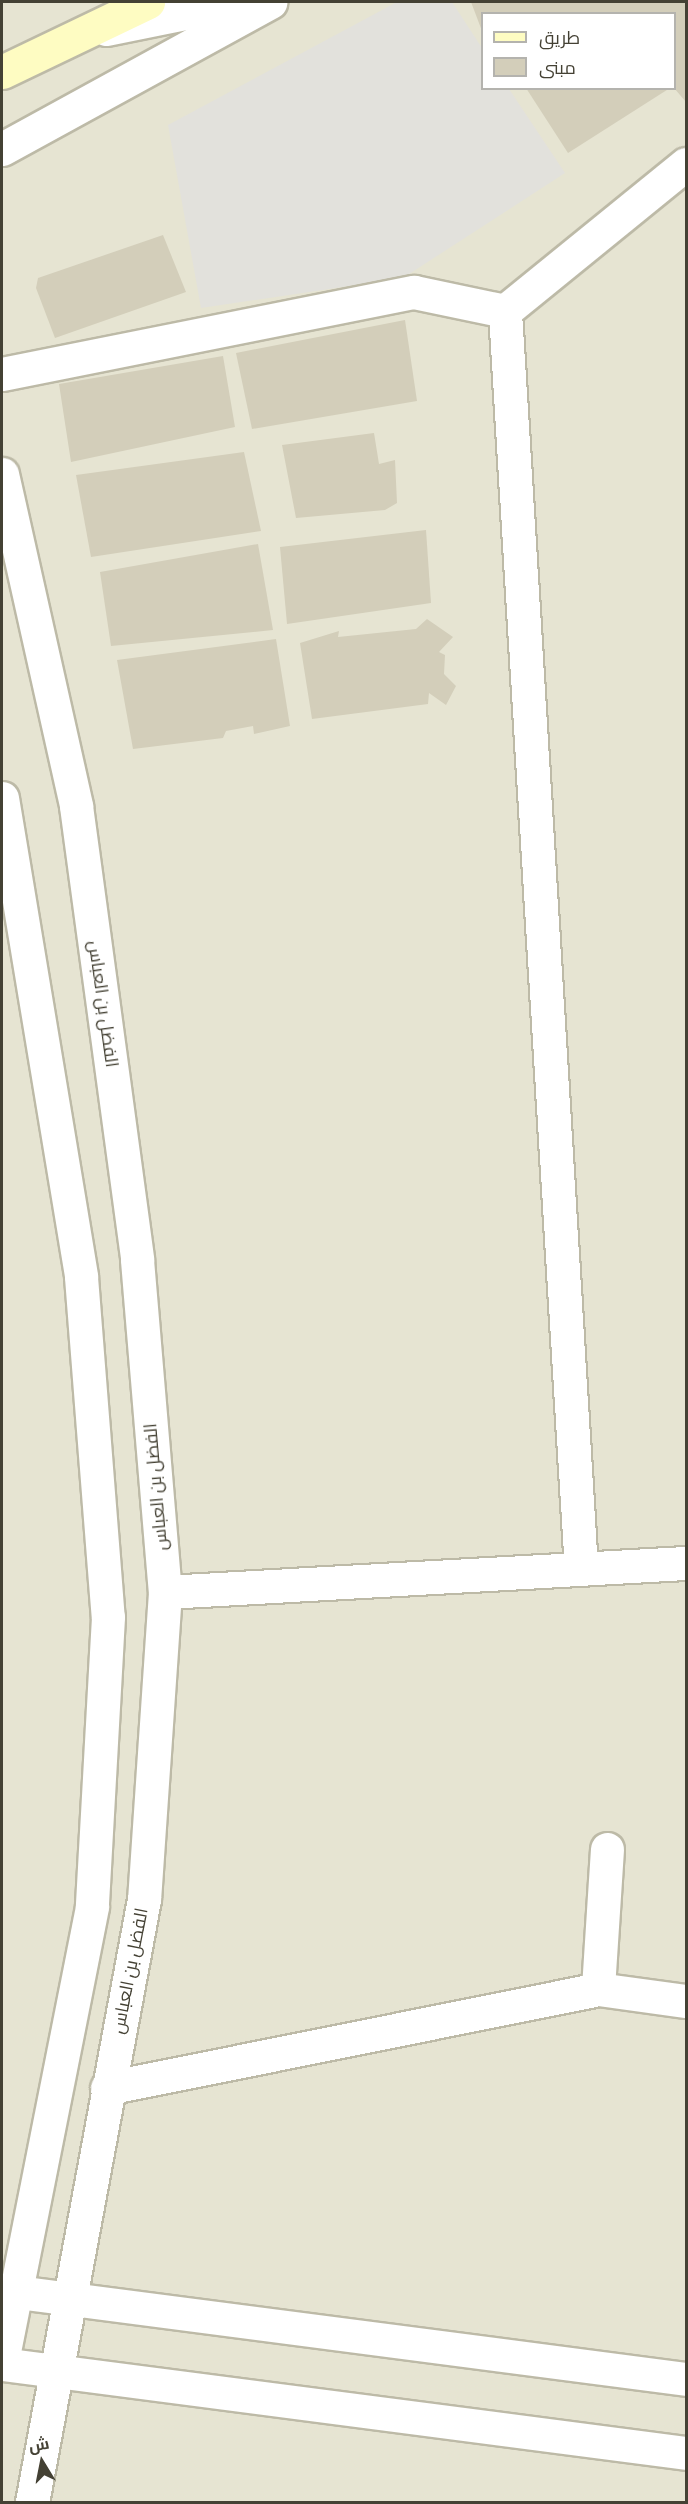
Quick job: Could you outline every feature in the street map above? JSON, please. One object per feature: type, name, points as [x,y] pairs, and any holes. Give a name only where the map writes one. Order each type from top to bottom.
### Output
[{"type":"main road","points":[[2,72],[148,2]]},
{"type":"street","points":[[81,34],[240,2]]},
{"type":"street","points":[[2,149],[270,2]]},
{"type":"street","points":[[505,311],[687,164]]},
{"type":"street","points":[[2,374],[414,292],[505,311]]},
{"type":"street","points":[[505,311],[581,1569]]},
{"type":"street","name":"الفضل بن العباس","points":[[2,474],[76,806],[137,1260],[165,1592],[144,1899],[52,2371],[32,2502]]},
{"type":"street","points":[[2,798],[81,1277],[108,1617],[92,1907],[8,2291],[2,2362],[52,2371],[687,2453]]},
{"type":"street","points":[[165,1592],[687,1563]]},
{"type":"street","points":[[599,1989],[607,1849]]},
{"type":"street","points":[[107,2088],[599,1989],[687,2001]]},
{"type":"street","points":[[8,2291],[687,2379]]},
{"type":"shaded area","points":[[2,2],[686,2],[686,2502],[2,2502]]},
{"type":"shaded area","points":[[397,2],[452,2],[481,46],[481,90],[510,90],[565,173],[403,278],[201,308],[168,125]]},
{"type":"building","points":[[471,2],[686,2],[686,102],[676,90],[676,12],[481,12],[481,28]]},
{"type":"building","points":[[527,90],[667,90],[568,153]]},
{"type":"building","points":[[163,235],[186,292],[55,338],[36,288],[38,278]]},
{"type":"building","points":[[405,320],[417,401],[252,429],[236,353]]},
{"type":"building","points":[[223,356],[235,427],[71,462],[59,384]]},
{"type":"building","points":[[374,433],[379,464],[395,460],[397,503],[385,510],[296,518],[282,445]]},
{"type":"building","points":[[244,452],[261,531],[91,557],[76,475]]},
{"type":"building","points":[[426,530],[431,603],[287,624],[280,547]]},
{"type":"building","points":[[258,544],[273,630],[111,646],[100,572]]},
{"type":"building","points":[[427,619],[453,637],[439,652],[445,655],[444,674],[456,686],[446,705],[429,693],[428,704],[312,719],[300,643],[339,631],[338,637],[416,629]]},
{"type":"building","points":[[276,639],[290,726],[254,734],[253,726],[226,731],[223,738],[133,749],[117,660]]}]
